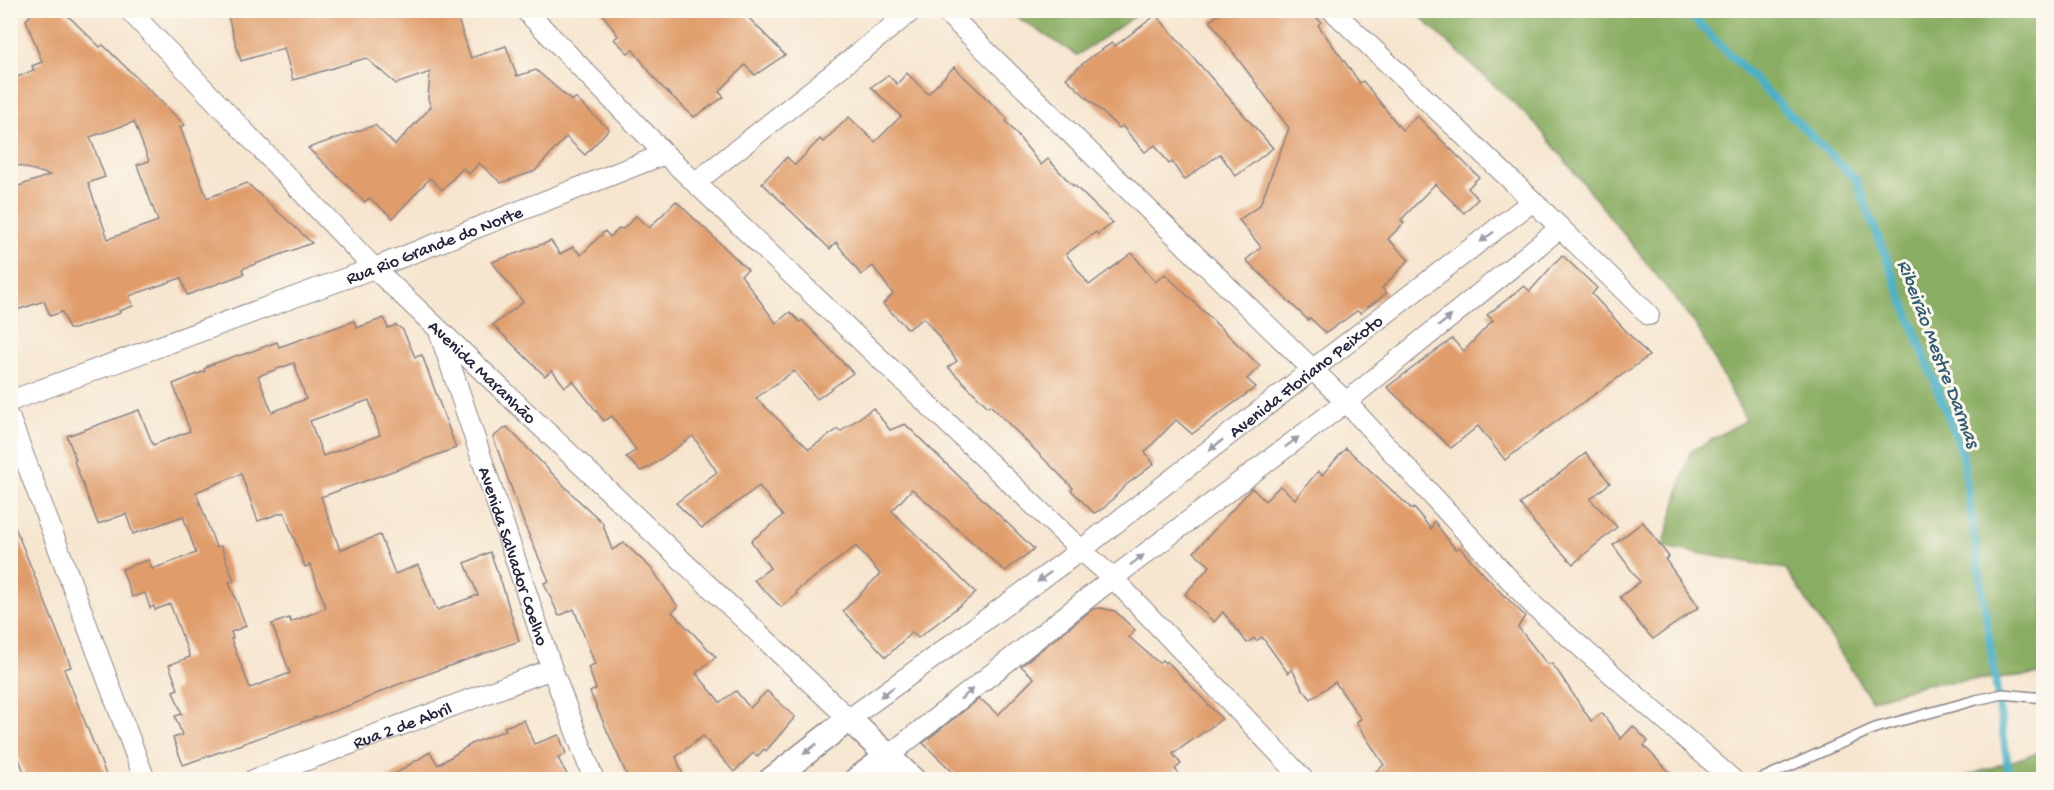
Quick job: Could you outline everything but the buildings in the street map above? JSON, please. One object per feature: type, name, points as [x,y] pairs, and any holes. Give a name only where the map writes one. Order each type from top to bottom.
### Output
[{"type":"street","name":"Avenida Maranhão","points":[[129,10],[374,268],[849,719]]},
{"type":"street","points":[[525,10],[665,154],[1113,579],[1304,780]]},
{"type":"street","points":[[695,183],[913,10]]},
{"type":"street","points":[[944,10],[1346,402],[1534,606],[1733,780]]},
{"type":"street","points":[[1332,10],[1649,315]]},
{"type":"street","name":"Rua Rio Grande do Norte","points":[[10,402],[374,268],[665,154]]},
{"type":"street","name":"Avenida Floriano Peixoto","points":[[771,780],[849,719],[1081,550],[1533,201]]},
{"type":"street","points":[[856,780],[1113,579],[1346,402],[1560,228]]},
{"type":"street","name":"Avenida Salvador Coelho","points":[[439,332],[552,669],[594,780]]},
{"type":"street","points":[[10,420],[145,780]]},
{"type":"street","name":"Rua 2 de Abril","points":[[252,780],[552,669]]},
{"type":"street","points":[[849,719],[913,780]]},
{"type":"lane","points":[[1759,780],[1875,728],[2002,694],[2043,698]]},
{"type":"green space","points":[[1007,11],[1143,11],[1077,55]]},
{"type":"green space","points":[[1414,11],[2043,11],[2043,674],[1925,684],[1871,700],[1786,569],[1663,547],[1690,452],[1746,420],[1696,325],[1536,124]]},
{"type":"green space","points":[[2043,751],[2043,779],[1957,779]]},
{"type":"waterway","name":"Ribeirão Mestre Darmas","points":[[1685,10],[1856,180],[1962,452],[2010,780]]}]
